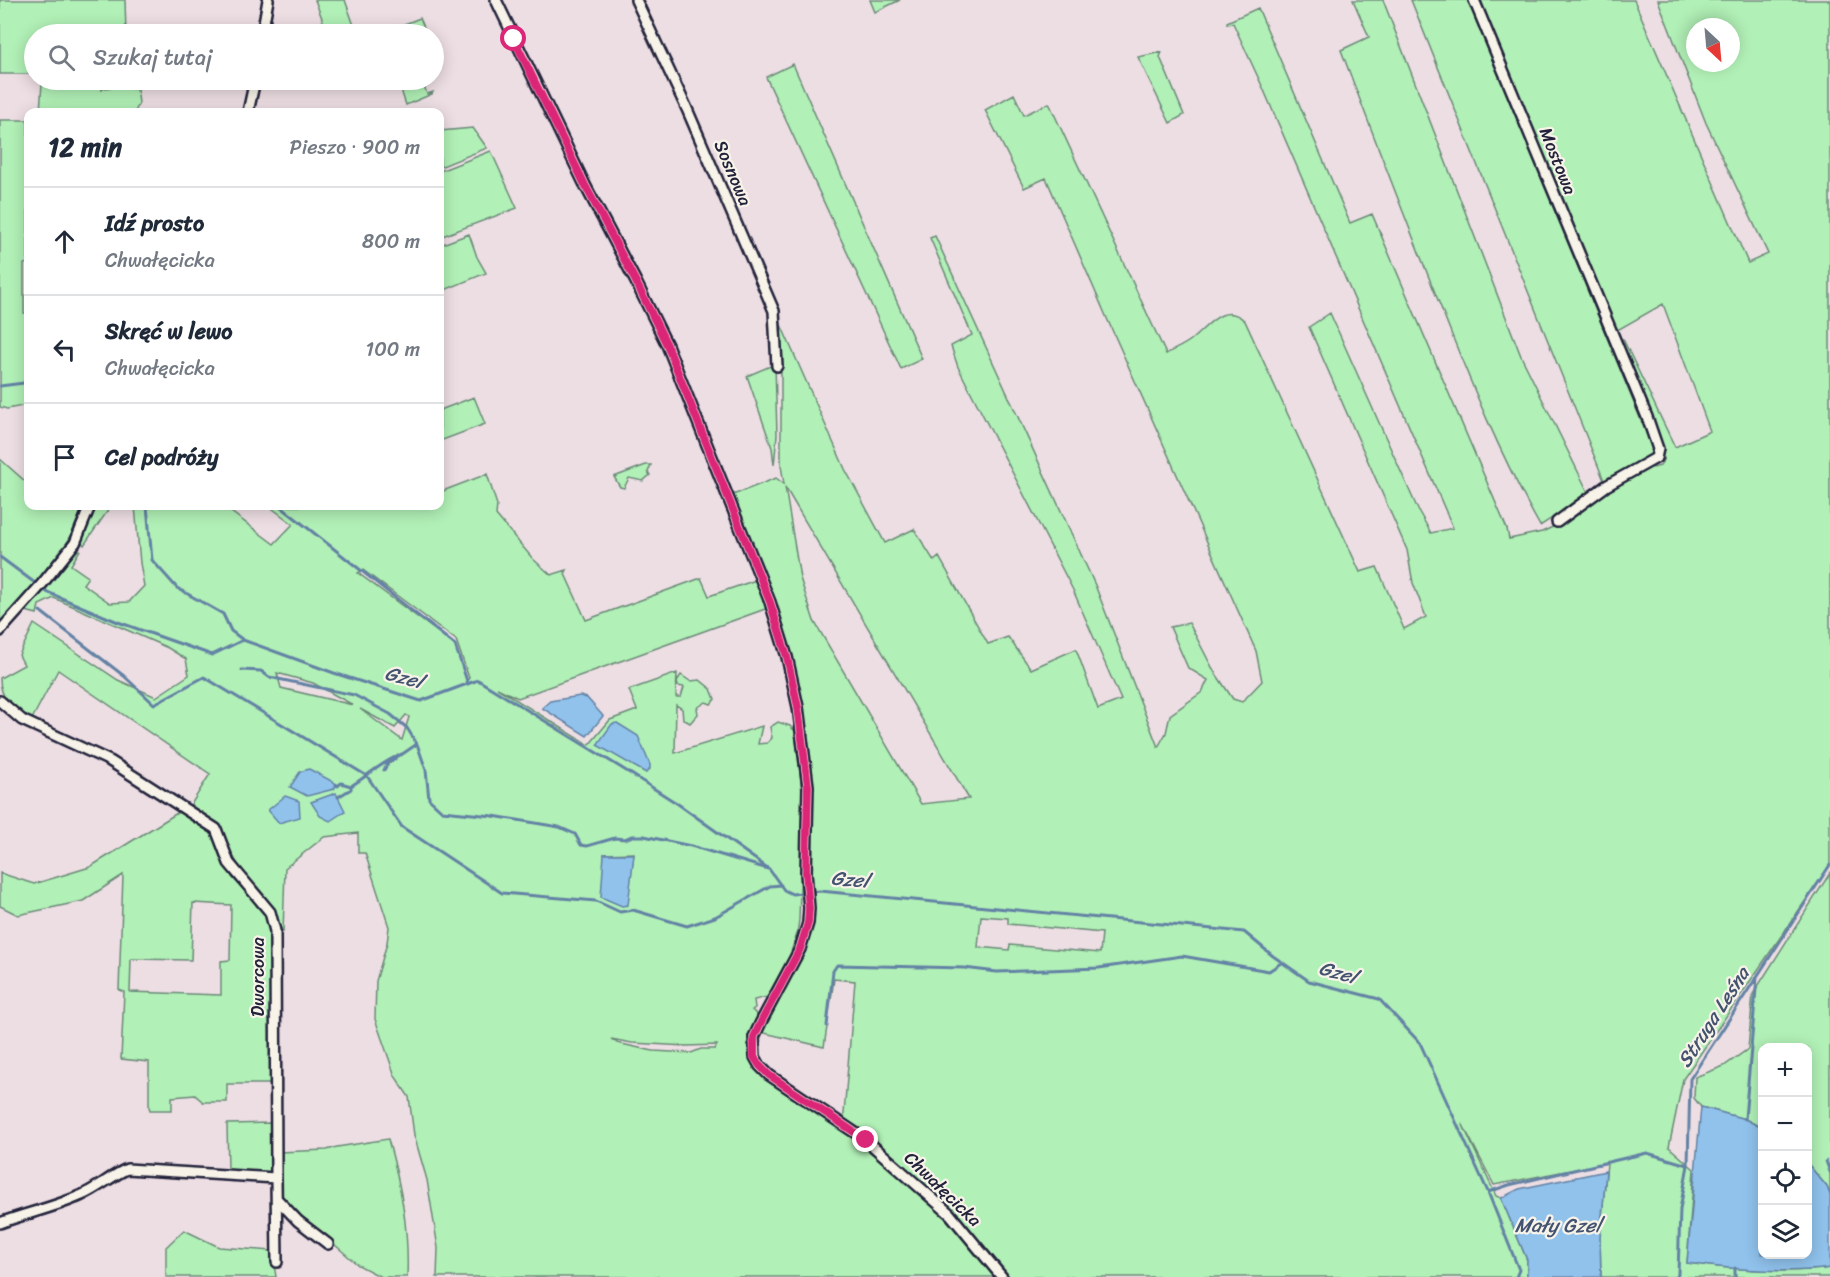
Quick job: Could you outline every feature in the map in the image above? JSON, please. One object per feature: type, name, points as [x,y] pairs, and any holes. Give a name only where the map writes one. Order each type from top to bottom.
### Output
[{"type":"street","points":[[264,24],[268,0]]},
{"type":"street","name":"Chwałęcicka","points":[[496,0],[585,185],[667,345],[770,602],[793,682],[808,786],[808,923],[805,938],[794,962],[754,1037],[753,1047],[757,1062],[769,1075],[866,1140],[950,1214],[1002,1277]]},
{"type":"street","name":"Sosnowa","points":[[636,0],[687,109],[774,311],[777,366]]},
{"type":"street","name":"Mostowa","points":[[1474,0],[1658,449],[1656,458],[1606,486],[1557,522]]},
{"type":"street","points":[[249,108],[253,90]]},
{"type":"street","points":[[0,631],[75,543],[88,510]]},
{"type":"street","name":"Dworcowa","points":[[0,702],[22,720],[110,761],[216,829],[229,863],[270,912],[275,931],[277,1263]]},
{"type":"street","points":[[0,1223],[81,1196],[127,1169],[276,1178]]},
{"type":"street","points":[[277,1199],[298,1221],[328,1245]]},
{"type":"green space","points":[[0,0],[125,0],[126,24],[24,24],[24,74],[0,74]]},
{"type":"green space","points":[[315,0],[345,0],[353,24],[324,24]]},
{"type":"green space","points":[[870,0],[900,0],[875,12]]},
{"type":"green space","points":[[1353,0],[1383,0],[1521,356],[1589,494],[1540,526],[1512,474],[1475,393],[1341,50],[1369,37]]},
{"type":"green space","points":[[1411,0],[1468,0],[1654,452],[1605,483]]},
{"type":"green space","points":[[1478,0],[1634,0],[1748,263],[1768,254],[1706,123],[1686,72],[1740,72],[1740,18],[1686,18],[1686,72],[1658,0],[1830,0],[1830,865],[1683,1079],[1669,1147],[1694,1169],[1687,1263],[1759,1270],[1796,1271],[1830,1268],[1830,1277],[1601,1277],[1600,1238],[1607,1163],[1494,1185],[1462,1123],[1496,1196],[1501,1198],[1527,1260],[1527,1277],[437,1277],[438,1248],[427,1180],[414,1135],[409,1097],[395,1076],[375,1019],[376,981],[387,943],[389,927],[365,853],[358,853],[358,833],[324,837],[285,868],[283,933],[273,912],[256,887],[242,872],[216,824],[190,806],[210,774],[58,670],[32,719],[9,703],[2,693],[0,678],[24,665],[19,655],[34,624],[118,680],[156,697],[189,675],[186,659],[168,648],[54,598],[39,605],[37,614],[22,610],[74,549],[80,550],[71,565],[88,577],[83,584],[110,603],[129,602],[144,586],[135,510],[228,510],[274,544],[293,524],[274,510],[444,510],[444,490],[487,474],[497,505],[496,515],[533,559],[551,575],[567,570],[565,574],[586,620],[701,578],[709,596],[756,580],[768,608],[518,698],[497,688],[589,745],[610,720],[637,710],[629,690],[677,673],[676,697],[681,697],[684,687],[678,686],[677,681],[681,675],[690,681],[700,680],[711,689],[715,699],[711,704],[706,702],[697,708],[698,714],[690,723],[683,719],[682,709],[676,705],[675,753],[762,726],[758,744],[767,743],[772,738],[770,727],[778,722],[790,726],[795,731],[803,800],[797,934],[790,955],[767,997],[754,1000],[755,1008],[752,1010],[758,1016],[750,1044],[753,1059],[843,1126],[855,981],[834,979],[824,1047],[756,1031],[798,964],[809,929],[808,884],[812,795],[790,649],[787,649],[733,495],[776,478],[784,484],[781,465],[781,366],[778,318],[845,469],[885,543],[914,529],[934,561],[939,557],[988,644],[1008,637],[1031,669],[1076,649],[1098,709],[1121,700],[1073,590],[958,367],[951,346],[972,335],[930,238],[935,236],[1095,585],[1158,747],[1166,733],[1170,715],[1202,692],[1208,680],[1188,668],[1170,627],[1189,623],[1214,671],[1233,699],[1242,702],[1262,681],[1256,651],[1046,178],[1024,188],[985,110],[1014,94],[1024,115],[1049,103],[1166,354],[1189,341],[1210,322],[1223,314],[1237,315],[1245,321],[1360,572],[1377,567],[1404,629],[1426,617],[1413,583],[1407,550],[1309,327],[1330,313],[1419,512],[1431,533],[1453,528],[1263,88],[1233,23],[1227,24],[1227,22],[1258,8],[1350,223],[1372,214],[1507,529],[1509,539],[1542,532],[1559,524],[1594,496],[1651,465],[1653,468],[1660,466],[1664,458],[1658,455],[1619,339],[1623,339],[1675,447],[1710,431],[1663,304],[1614,332]],"holes":[[[785,487],[969,799],[921,804],[814,621],[800,578]],[[363,570],[456,640],[469,678],[467,681],[455,645],[358,573]],[[277,673],[313,683],[353,705],[281,688]],[[360,709],[395,728],[406,715],[409,717],[402,740]],[[634,853],[627,905],[604,854]],[[981,916],[1008,918],[1008,924],[1102,933],[1100,953],[1010,945],[1009,950],[978,947]],[[611,1039],[632,1043],[717,1045],[715,1049],[701,1049],[691,1053],[653,1051],[617,1043]]]},
{"type":"green space","points":[[420,18],[423,24],[405,24]]},
{"type":"green space","points":[[1162,52],[1160,57],[1184,115],[1170,123],[1138,57]]},
{"type":"green space","points":[[793,64],[922,359],[901,369],[766,77]]},
{"type":"green space","points":[[42,90],[137,90],[139,103],[137,108],[40,108]]},
{"type":"green space","points":[[403,90],[426,90],[427,94],[433,92],[406,105]]},
{"type":"green space","points":[[0,120],[24,120],[24,406],[7,409],[0,407]]},
{"type":"green space","points":[[473,128],[487,148],[444,165],[444,131]]},
{"type":"green space","points":[[491,151],[517,208],[444,235],[444,169]]},
{"type":"green space","points":[[469,234],[477,257],[486,273],[444,290],[444,243]]},
{"type":"green space","points":[[775,364],[777,435],[774,465],[772,448],[747,376]]},
{"type":"green space","points":[[474,397],[485,424],[444,439],[444,408]]},
{"type":"green space","points":[[0,459],[24,480],[24,510],[81,510],[70,538],[50,570],[0,626]]},
{"type":"green space","points":[[651,465],[648,472],[650,475],[643,481],[629,478],[624,488],[620,487],[614,477]]},
{"type":"green space","points":[[91,510],[108,510],[84,545],[79,539]]},
{"type":"green space","points":[[182,810],[210,828],[232,877],[265,913],[272,940],[272,1084],[227,1084],[227,1102],[203,1102],[195,1095],[172,1097],[172,1110],[150,1110],[149,1062],[121,1059],[124,992],[119,990],[123,875],[83,901],[18,915],[0,906],[0,873],[34,884],[90,867]],"holes":[[[193,903],[231,905],[230,960],[221,961],[221,995],[130,992],[131,959],[191,960]]]},
{"type":"green space","points":[[1830,873],[1830,1195],[1827,1187],[1812,1169],[1812,1043],[1758,1043],[1758,1126],[1745,1119],[1701,1107],[1694,1098],[1695,1077],[1724,1066],[1748,1049],[1753,994]]},
{"type":"green space","points":[[272,1123],[273,1169],[270,1173],[252,1174],[228,1170],[227,1124]]},
{"type":"green space","points":[[388,1139],[403,1207],[407,1241],[407,1277],[381,1277],[358,1265],[281,1198],[279,1152],[327,1150]]},
{"type":"green space","points":[[184,1230],[219,1247],[272,1251],[276,1277],[166,1277],[166,1247]]},
{"type":"water","points":[[580,696],[587,698],[603,716],[587,736],[542,708],[550,701]]},
{"type":"water","points":[[617,723],[638,736],[650,765],[646,773],[597,745],[612,724]]},
{"type":"water","points":[[309,769],[337,784],[334,789],[307,796],[290,787],[300,772]]},
{"type":"water","points":[[336,793],[345,811],[330,821],[320,816],[311,802]]},
{"type":"water","points":[[285,796],[299,801],[300,817],[279,823],[268,810]]},
{"type":"water","points":[[604,854],[634,854],[628,905],[622,906],[601,897]]},
{"type":"water","points":[[1701,1107],[1745,1119],[1758,1126],[1758,1259],[1812,1259],[1812,1169],[1827,1187],[1830,1195],[1830,1268],[1796,1271],[1758,1270],[1687,1263]]},
{"type":"water","name":"Mały Gzel","points":[[1606,1171],[1600,1238],[1601,1277],[1527,1277],[1527,1260],[1501,1198],[1519,1189]]},
{"type":"waterway","name":"Gzel","points":[[0,386],[24,383]]},
{"type":"waterway","name":"Gzel","points":[[147,510],[152,560],[177,588],[223,614],[231,631],[243,640],[421,701],[478,680],[678,804],[769,869],[784,890],[792,894],[820,891],[1244,932],[1309,981],[1379,999],[1420,1043],[1488,1192],[1519,1270],[1516,1277]]},
{"type":"waterway","points":[[285,510],[455,645],[468,684]]},
{"type":"waterway","points":[[0,557],[47,592],[118,622],[212,655],[243,640]]},
{"type":"waterway","points":[[40,611],[124,676],[154,704],[204,677],[367,776],[402,827],[502,893],[596,901],[620,912],[633,910],[687,926],[715,917],[770,886],[781,885]]},
{"type":"waterway","points":[[242,670],[261,671],[269,677],[354,695],[390,714],[407,728],[417,744],[426,770],[429,799],[442,811],[493,816],[559,827],[575,834],[581,845],[587,846],[615,838],[644,836],[691,846],[768,869]]},
{"type":"waterway","points":[[401,755],[417,744]]},
{"type":"waterway","points":[[336,785],[341,783],[351,786],[382,764],[402,754]]},
{"type":"waterway","points":[[384,770],[388,763],[395,759]]},
{"type":"waterway","points":[[338,797],[351,789],[351,786]]},
{"type":"waterway","name":"Struga Leśna","points":[[1677,1277],[1680,1209],[1688,1165],[1690,1079],[1830,865]]},
{"type":"waterway","points":[[827,1026],[833,971],[837,965],[964,968],[997,972],[1099,968],[1182,956],[1269,971],[1281,963]]},
{"type":"waterway","points":[[1745,1119],[1757,977]]},
{"type":"waterway","points":[[1488,1192],[1647,1153],[1688,1165]]},
{"type":"waterway","points":[[1826,1161],[1830,1172]]},
{"type":"waterway","points":[[1735,1268],[1735,1277]]},
{"type":"route","points":[[514,39],[667,345],[770,602],[793,682],[808,786],[806,856],[808,923],[805,938],[794,962],[757,1029],[753,1042],[754,1057],[769,1075],[866,1140]]}]
